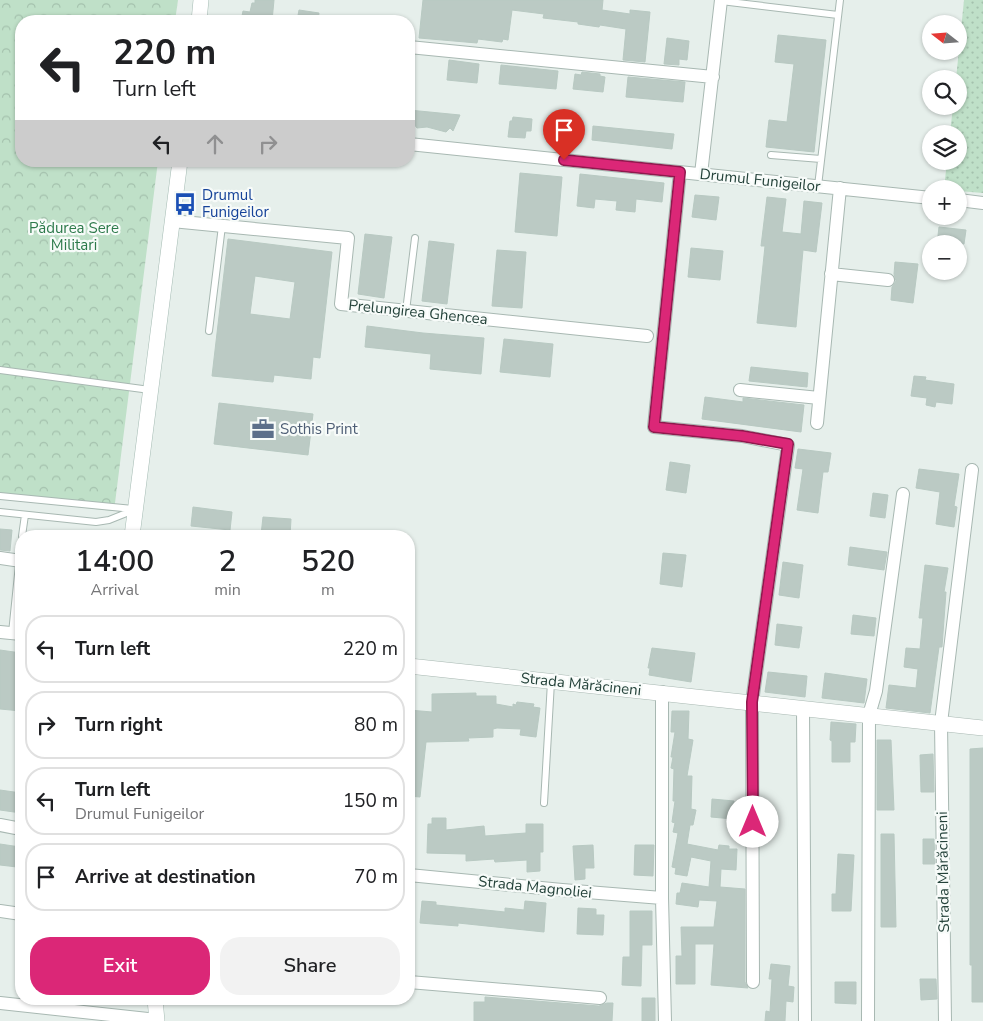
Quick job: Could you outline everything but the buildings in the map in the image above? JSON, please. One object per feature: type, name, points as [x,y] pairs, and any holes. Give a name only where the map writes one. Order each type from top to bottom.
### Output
[{"type":"street","points":[[200,15],[201,0]]},
{"type":"street","points":[[701,174],[721,0]]},
{"type":"street","points":[[415,48],[713,77]]},
{"type":"street","name":"Drumul Funigeilor","points":[[415,145],[922,197]]},
{"type":"street","points":[[133,530],[179,167]]},
{"type":"street","points":[[680,172],[654,427],[742,436],[788,444],[752,702],[753,982]]},
{"type":"street","points":[[817,423],[840,188]]},
{"type":"street","points":[[967,201],[983,203]]},
{"type":"street","name":"Prelungirea Ghencea","points":[[172,222],[348,238],[341,304],[647,336]]},
{"type":"street","points":[[831,274],[888,280]]},
{"type":"street","points":[[740,390],[819,398]]},
{"type":"street","name":"Strada Mărăcineni","points":[[945,1021],[941,723],[972,470]]},
{"type":"street","points":[[868,1021],[869,715],[876,691],[903,494]]},
{"type":"street","points":[[0,558],[15,560]]},
{"type":"street","name":"Strada Mărăcineni","points":[[415,667],[983,728]]},
{"type":"street","points":[[662,692],[662,898],[665,1021]]},
{"type":"street","points":[[804,708],[806,1021]]},
{"type":"street","points":[[0,826],[15,828]]},
{"type":"street","name":"Strada Magnoliei","points":[[415,876],[662,898]]},
{"type":"street","points":[[0,911],[15,913]]},
{"type":"street","points":[[415,983],[600,998]]},
{"type":"street","points":[[0,1003],[15,1005]]},
{"type":"street","points":[[18,1005],[157,1020],[156,1005]]},
{"type":"lane","points":[[721,0],[838,15]]},
{"type":"lane","points":[[789,9],[790,0]]},
{"type":"lane","points":[[818,186],[840,0]]},
{"type":"lane","points":[[771,155],[821,159]]},
{"type":"lane","points":[[209,331],[222,226]]},
{"type":"lane","points":[[406,311],[415,238]]},
{"type":"lane","points":[[0,370],[150,390]]},
{"type":"lane","points":[[0,496],[135,510]]},
{"type":"lane","points":[[0,512],[101,522],[135,510]]},
{"type":"lane","points":[[23,530],[24,515]]},
{"type":"lane","points":[[11,633],[15,601]]},
{"type":"lane","points":[[544,803],[552,681]]},
{"type":"green space","name":"Pădurea Sere Militari","points":[[0,0],[178,0],[176,15],[15,15],[15,167],[157,167],[114,511],[0,499]]},
{"type":"green space","points":[[964,0],[983,0],[983,193],[967,192],[967,180],[945,180],[946,170],[967,170],[967,125],[951,125],[952,115],[967,115],[967,70],[957,70],[958,60],[968,60],[968,15],[962,15]]},
{"type":"place","name":"Drumul Funigeilor","points":[[185,204]]},
{"type":"place","name":"Sothis Print","points":[[263,429]]},
{"type":"route","points":[[564,160],[680,172],[654,427],[742,436],[788,444],[752,702],[753,822]]}]
